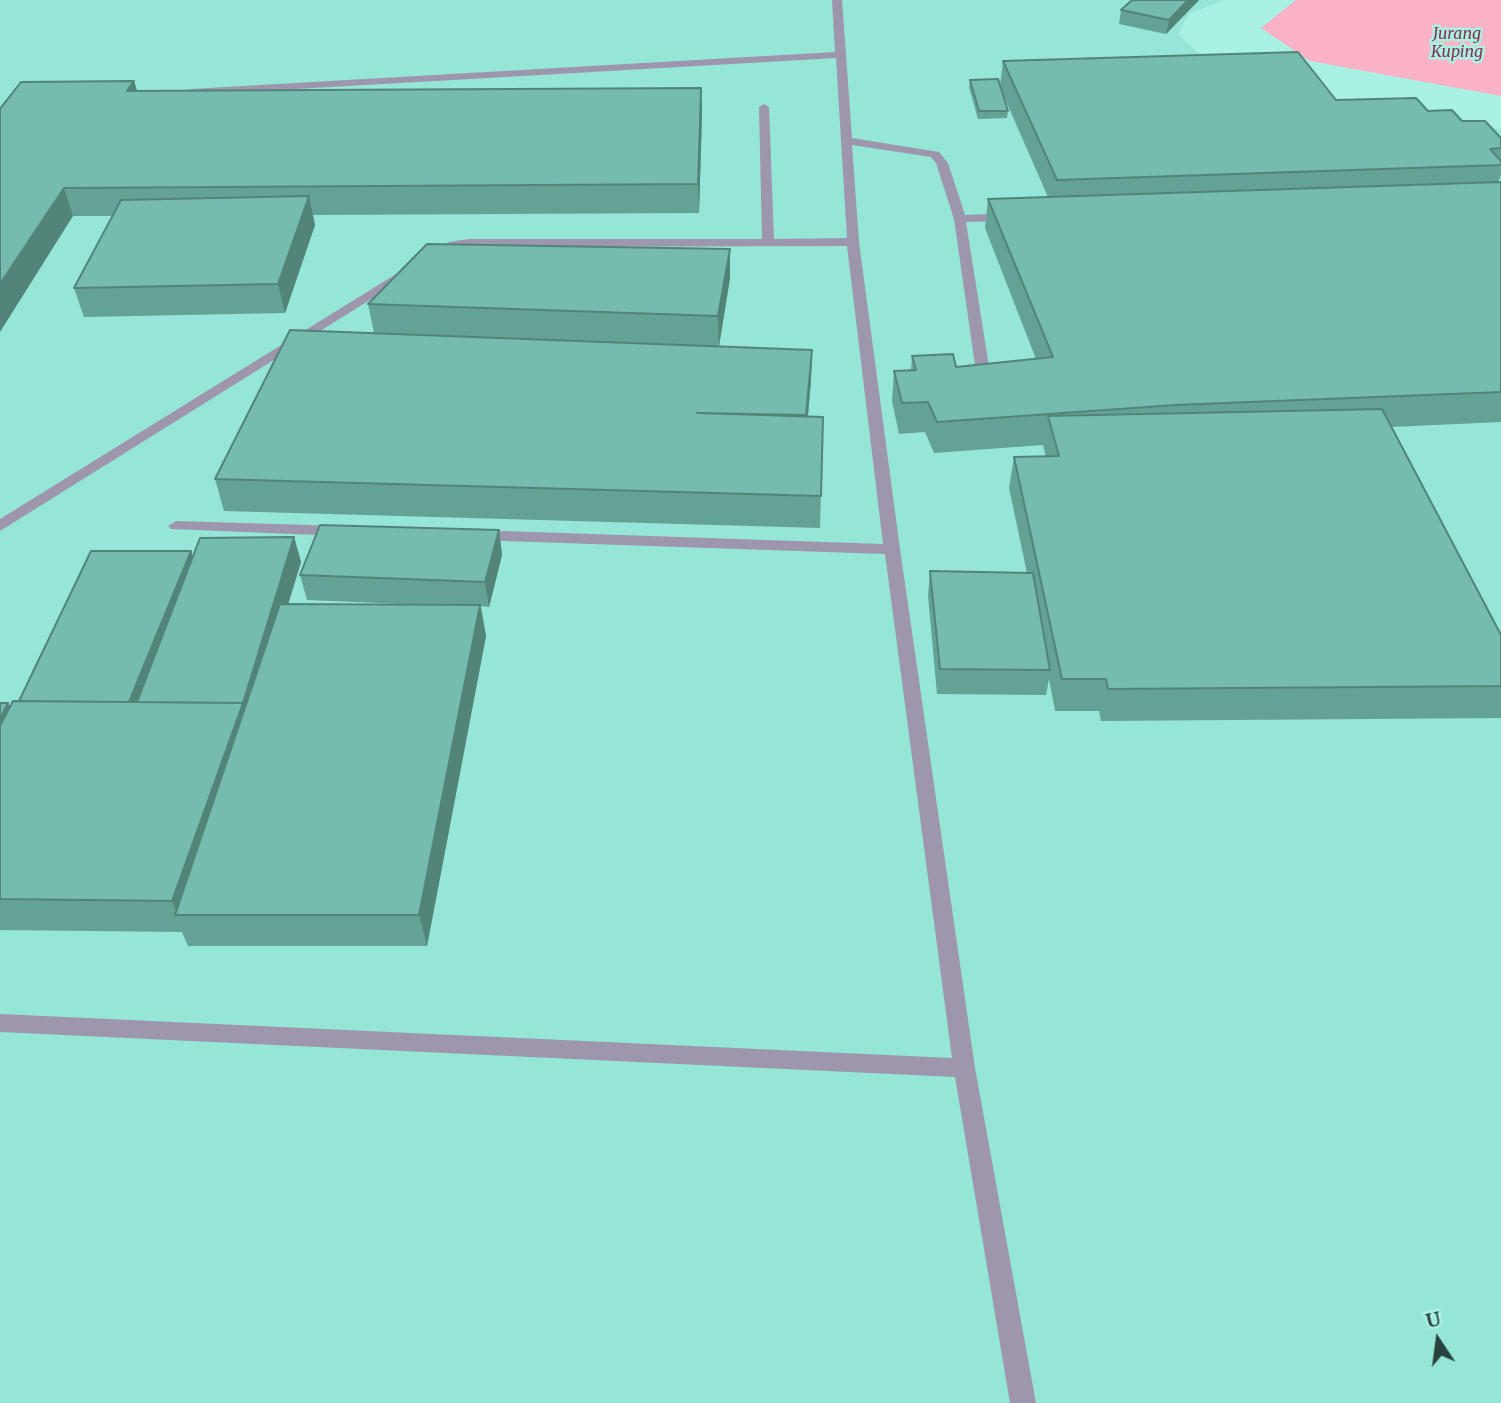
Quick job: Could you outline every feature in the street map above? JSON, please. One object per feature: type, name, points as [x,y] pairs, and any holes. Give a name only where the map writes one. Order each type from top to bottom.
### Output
[{"type":"street","points":[[837,0],[853,242],[892,549],[964,1068],[1023,1403]]},
{"type":"street","points":[[177,93],[841,55]]},
{"type":"street","points":[[764,107],[768,242]]},
{"type":"street","points":[[847,141],[935,154],[942,163],[960,219],[984,379]]},
{"type":"street","points":[[960,219],[1016,217]]},
{"type":"street","points":[[0,526],[442,249],[469,243],[853,242]]},
{"type":"street","points":[[176,526],[355,531]]},
{"type":"street","points":[[465,535],[892,549]]},
{"type":"street","points":[[0,1023],[964,1068]]},
{"type":"shaded area","points":[[0,0],[1224,0],[1189,14],[1178,34],[1196,51],[1266,88],[1429,119],[1501,129],[1501,1403],[0,1403]]},
{"type":"water","name":"Jurang Kuping","points":[[1296,0],[1501,0],[1501,96],[1310,61],[1261,28]]},
{"type":"building","points":[[1132,0],[1188,0],[1169,20],[1121,10]]},
{"type":"building","points":[[1298,52],[1336,100],[1416,98],[1428,111],[1452,110],[1462,121],[1485,121],[1501,138],[1501,148],[1490,149],[1501,161],[1501,165],[1057,180],[1003,61]]},
{"type":"building","points":[[998,79],[1008,111],[979,111],[970,80]]},
{"type":"building","points":[[134,81],[127,91],[701,88],[698,184],[64,188],[0,284],[0,109],[21,82]]},
{"type":"building","points":[[1501,182],[1501,392],[1175,405],[937,422],[928,402],[902,403],[894,371],[916,370],[912,356],[953,354],[956,367],[1053,357],[988,199]]},
{"type":"building","points":[[309,196],[278,284],[74,288],[121,200]]},
{"type":"building","points":[[427,244],[730,249],[718,316],[368,304]]},
{"type":"building","points":[[290,330],[812,350],[806,415],[697,413],[823,417],[821,496],[215,479]]},
{"type":"building","points":[[1382,409],[1501,635],[1501,686],[1108,689],[1106,679],[1062,679],[1014,457],[1059,456],[1048,416]]},
{"type":"building","points":[[320,525],[499,530],[485,582],[300,575]]},
{"type":"building","points":[[294,537],[243,703],[137,702],[200,538]]},
{"type":"building","points":[[91,551],[191,551],[129,702],[19,701]]},
{"type":"building","points":[[930,571],[1033,573],[1050,670],[940,669]]},
{"type":"building","points":[[280,604],[480,605],[419,915],[175,915]]},
{"type":"building","points":[[13,701],[243,703],[172,901],[0,899],[0,726]]},
{"type":"building","points":[[0,703],[8,703],[0,719]]}]
